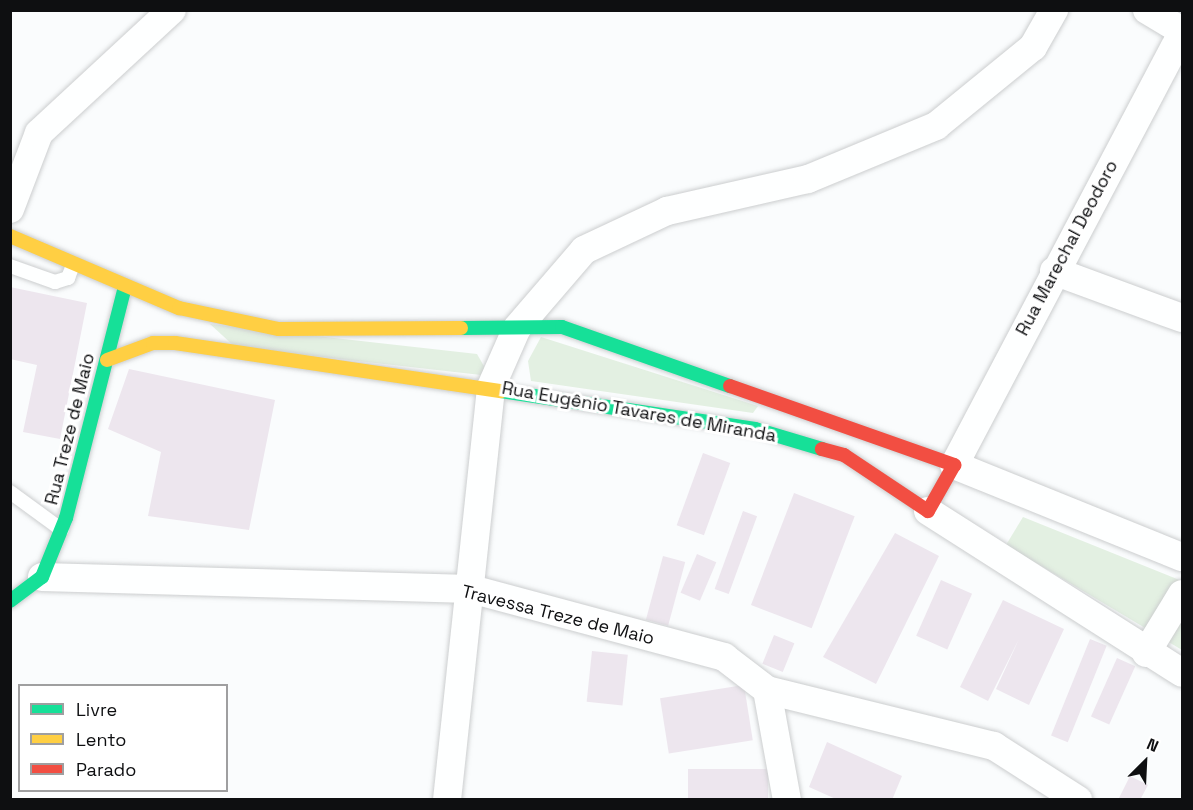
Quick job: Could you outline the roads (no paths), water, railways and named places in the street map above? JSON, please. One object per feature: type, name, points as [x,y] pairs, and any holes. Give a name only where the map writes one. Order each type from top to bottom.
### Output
[{"type":"street","points":[[10,209],[39,133],[172,10]]},
{"type":"street","points":[[447,800],[491,387],[517,327],[584,250],[667,211],[808,179],[936,126],[1033,48],[1054,10]]},
{"type":"street","points":[[1147,10],[1182,32]]},
{"type":"street","name":"Rua Marechal Deodoro","points":[[954,465],[1054,271],[1182,32]]},
{"type":"street","name":"Rua Eugênio Tavares de Miranda","points":[[10,236],[73,265],[179,308],[279,329],[562,327],[954,465]]},
{"type":"street","points":[[1054,271],[1182,318]]},
{"type":"street","name":"Rua Treze de Maio","points":[[42,577],[62,530],[125,287]]},
{"type":"street","name":"Rua Eugênio Tavares de Miranda","points":[[107,360],[153,343],[175,343],[491,387],[755,429],[811,444],[844,455],[1146,653],[1182,674]]},
{"type":"street","points":[[811,444],[821,418]]},
{"type":"street","points":[[928,511],[954,465],[1182,557]]},
{"type":"street","points":[[10,601],[42,577]]},
{"type":"street","name":"Travessa Treze de Maio","points":[[42,577],[471,589],[724,657],[768,690],[994,746],[1078,800]]},
{"type":"street","points":[[1146,653],[1182,594]]},
{"type":"street","points":[[768,690],[787,800]]},
{"type":"lane","points":[[10,266],[63,282],[73,265]]},
{"type":"lane","points":[[10,492],[62,530]]}]
